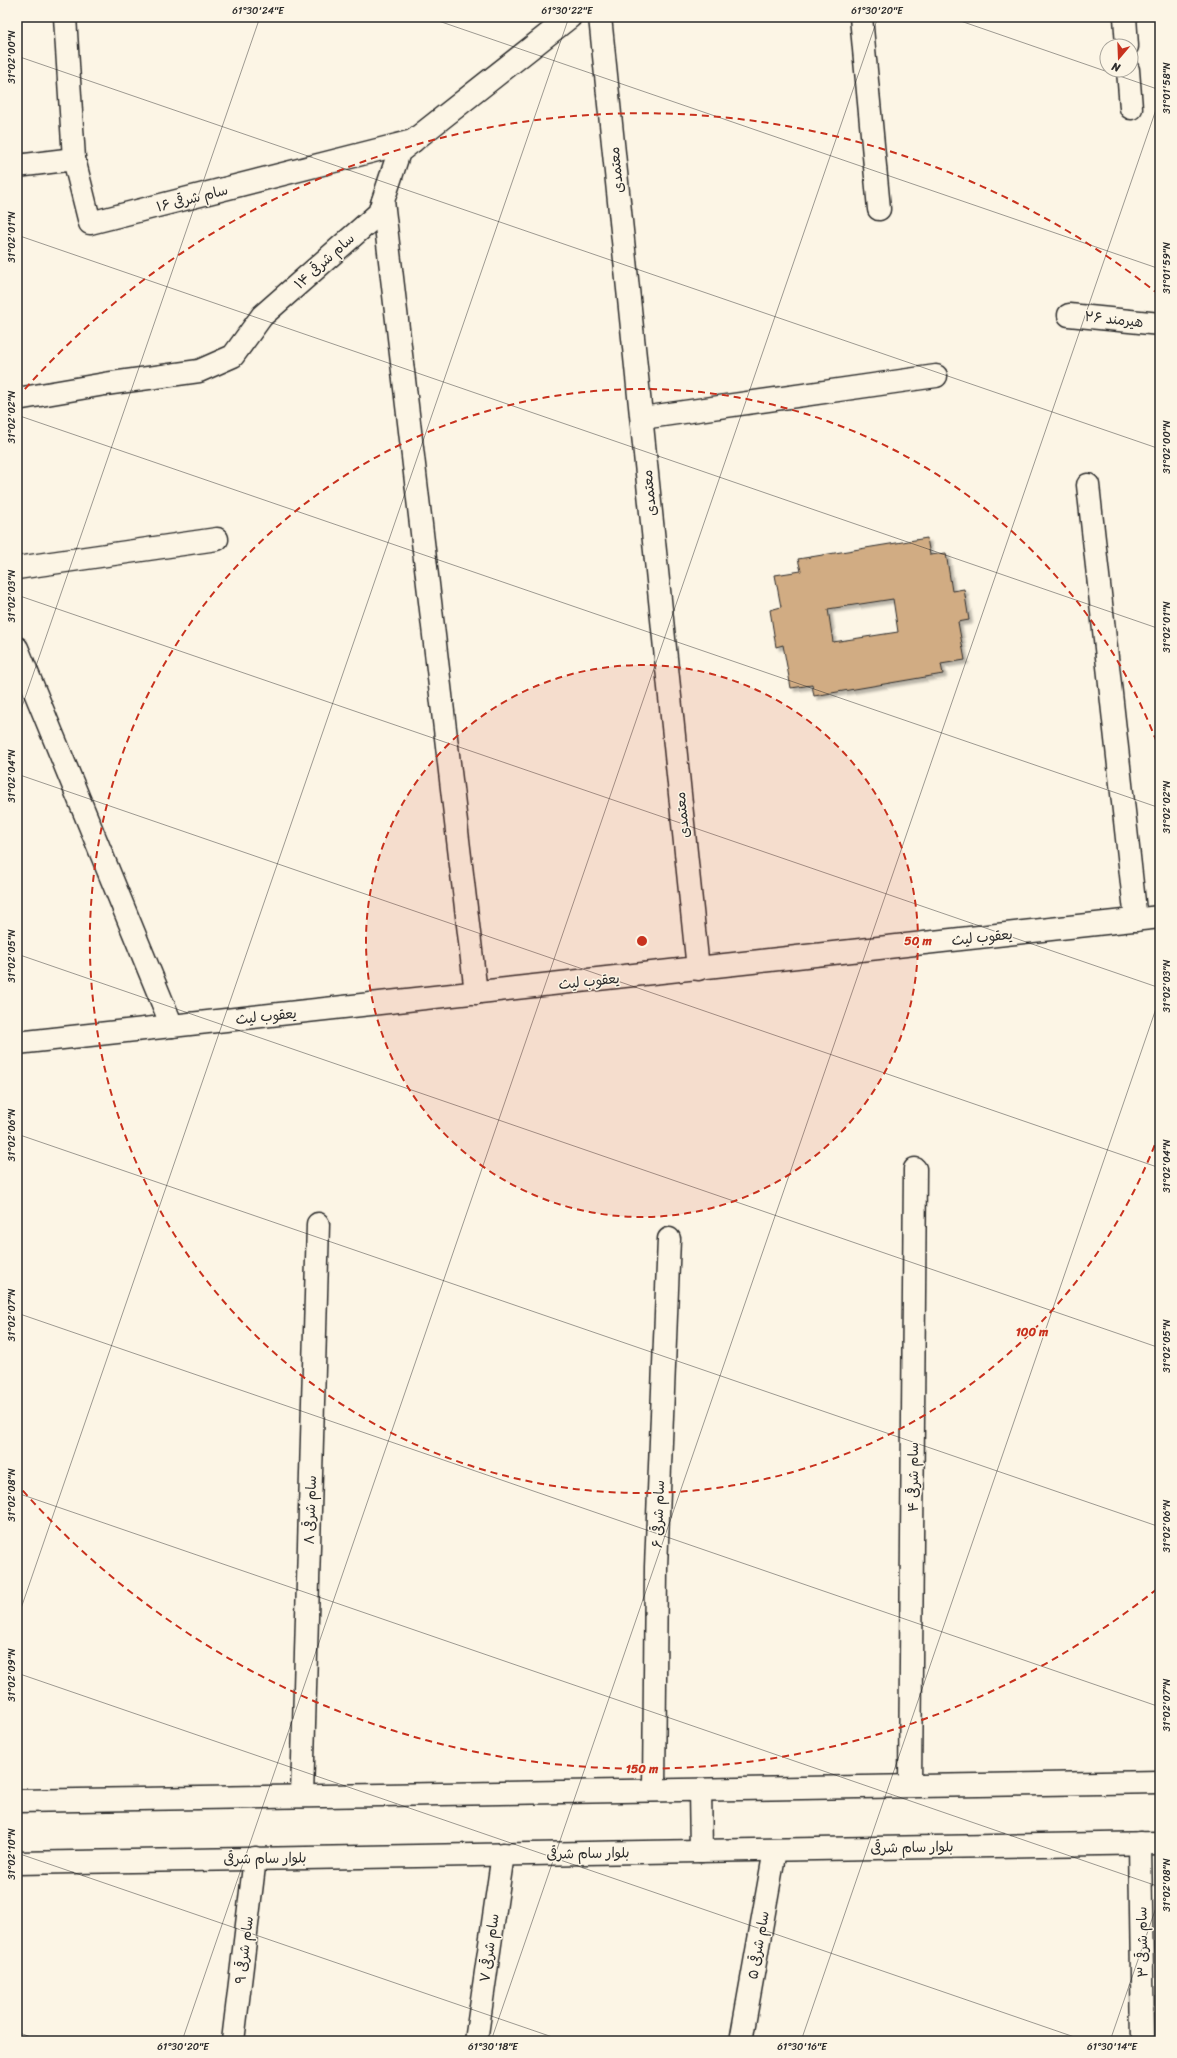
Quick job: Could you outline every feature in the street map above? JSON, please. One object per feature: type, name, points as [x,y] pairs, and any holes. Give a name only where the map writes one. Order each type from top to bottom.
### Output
[{"type":"street","points":[[17,166],[74,159],[65,17]]},
{"type":"street","name":"سام شرقی ۱۴","points":[[17,399],[105,384],[199,371],[233,356],[262,316],[378,213],[399,152],[570,17]]},
{"type":"street","name":"معتمدی","points":[[600,17],[698,968]]},
{"type":"street","points":[[861,17],[879,209]]},
{"type":"street","points":[[1125,17],[1126,38]]},
{"type":"street","points":[[1129,78],[1131,108]]},
{"type":"street","name":"سام شرقی ۱۶","points":[[74,159],[90,224],[414,140]]},
{"type":"street","points":[[383,201],[476,993]]},
{"type":"street","name":"هیرمند ۲۶","points":[[1069,315],[1160,324]]},
{"type":"street","points":[[642,418],[936,376]]},
{"type":"street","points":[[1088,485],[1136,920]]},
{"type":"street","points":[[17,568],[216,539]]},
{"type":"street","points":[[17,648],[172,1026]]},
{"type":"street","name":"یعقوب لیث","points":[[17,1043],[1160,917]]},
{"type":"street","name":"سام شرقی ۴","points":[[910,1786],[915,1169]]},
{"type":"street","name":"سام شرقی ۸","points":[[302,1796],[318,1224]]},
{"type":"street","name":"سام شرقی ۶","points":[[654,1790],[656,1567],[669,1238]]},
{"type":"street","points":[[17,1801],[1160,1782]]},
{"type":"street","points":[[700,1790],[701,1851]]},
{"type":"street","name":"بلوار سام شرقی","points":[[17,1862],[1150,1843]]},
{"type":"street","name":"سام شرقی ۳","points":[[1143,2041],[1150,1843]]},
{"type":"street","name":"سام شرقی ۵","points":[[741,2041],[775,1850]]},
{"type":"street","name":"سام شرقی ۷","points":[[476,2041],[502,1854]]},
{"type":"street","name":"سام شرقی ۹","points":[[233,2041],[255,1858]]},
{"type":"building","points":[[927,538],[930,555],[946,553],[952,591],[964,589],[969,620],[958,622],[965,660],[941,664],[943,674],[814,696],[812,685],[791,688],[783,645],[776,647],[770,610],[781,607],[775,575],[801,571],[798,559]],"holes":[[[893,599],[898,632],[833,642],[828,609]]]}]
